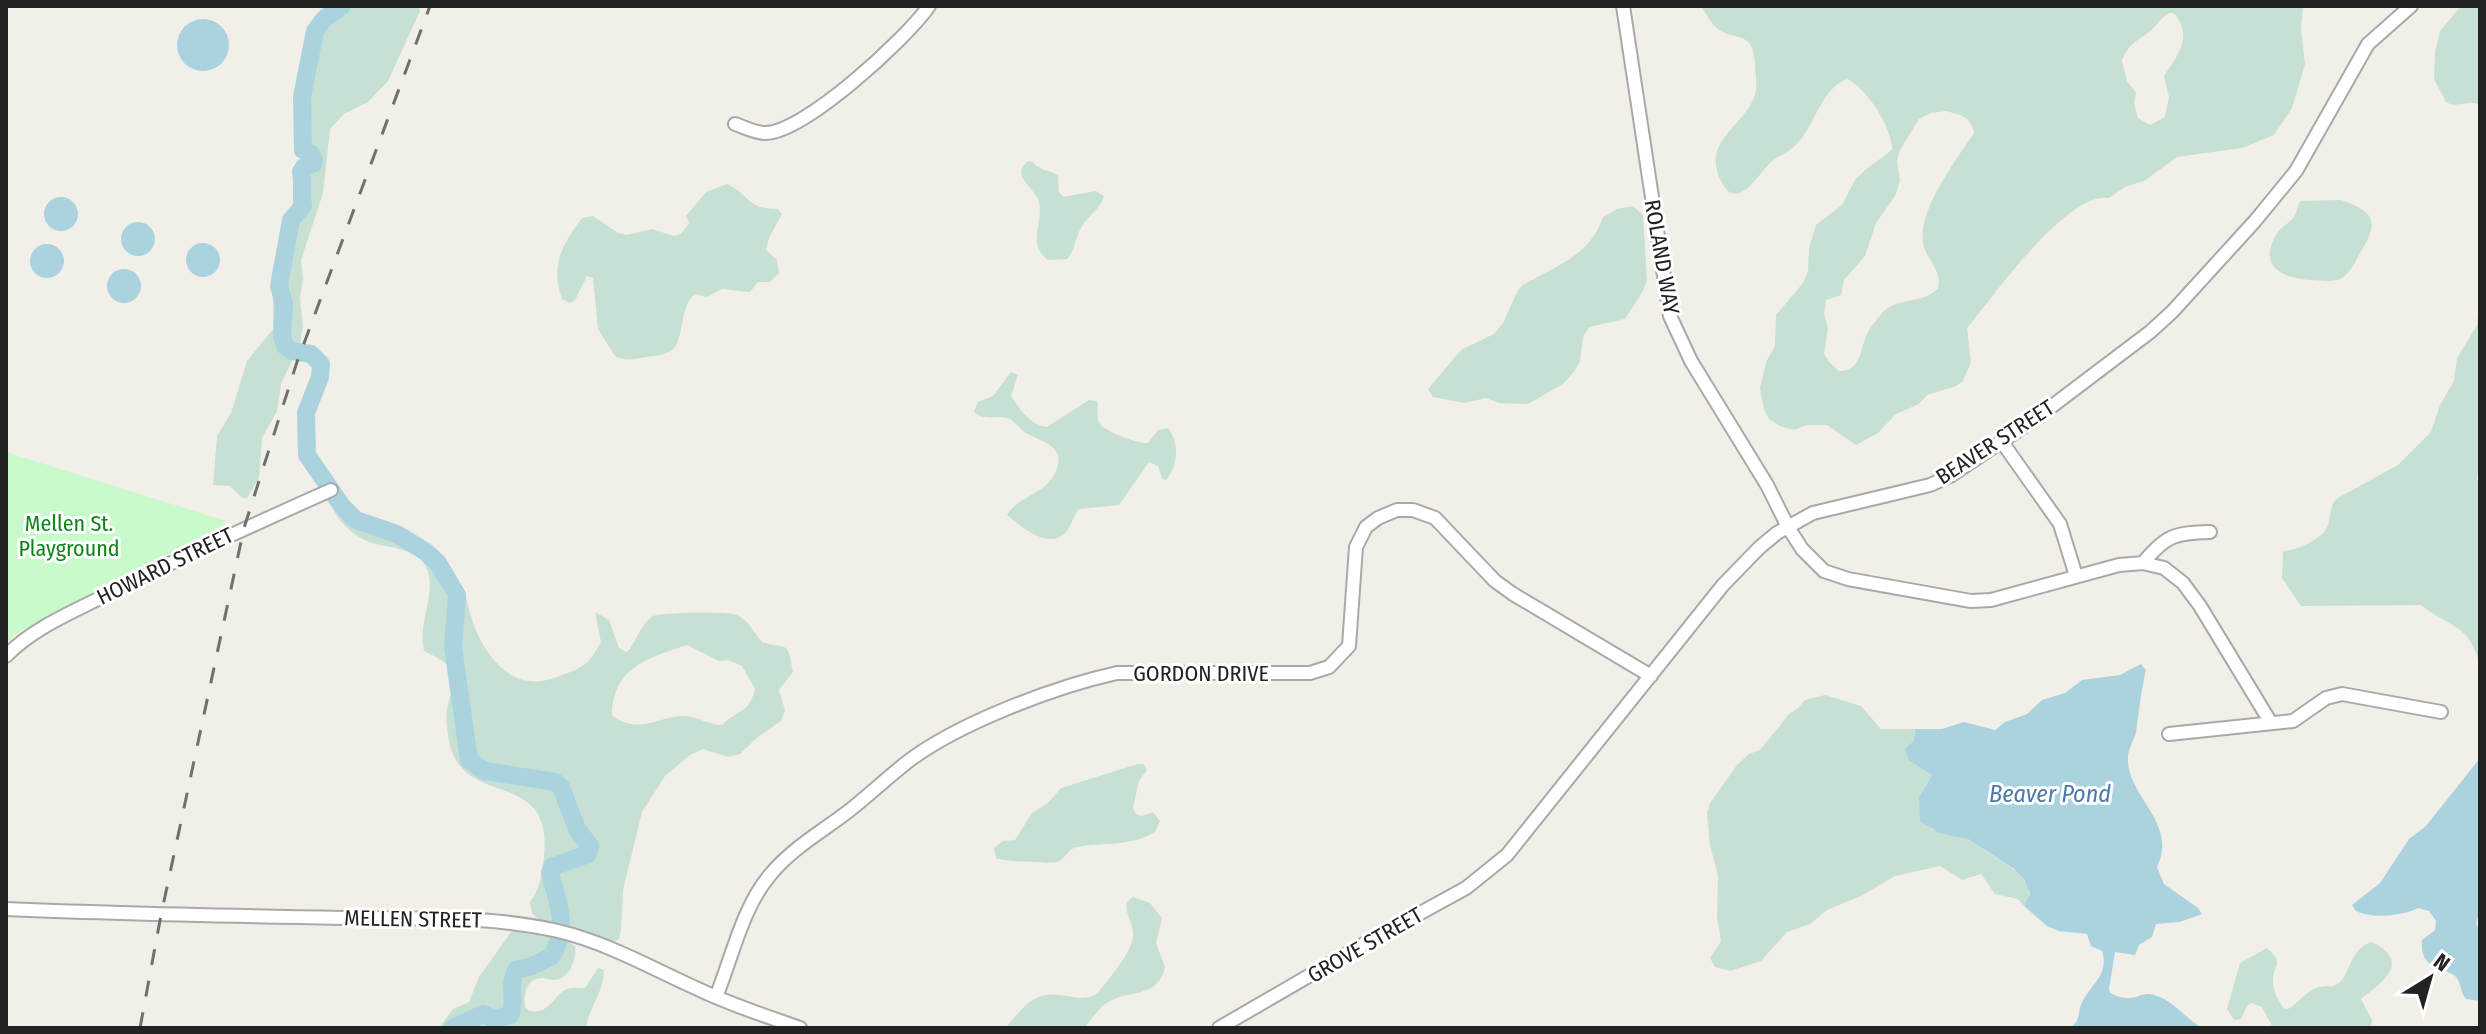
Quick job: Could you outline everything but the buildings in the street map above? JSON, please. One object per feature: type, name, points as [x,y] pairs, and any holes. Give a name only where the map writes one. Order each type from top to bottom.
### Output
[{"type":"street","points":[[735,124],[761,134],[795,123],[856,80],[901,38],[929,6]]},
{"type":"street","name":"ROLAND WAY","points":[[1623,6],[1670,316],[1691,361],[1767,485],[1802,549],[1824,571],[1848,579],[1971,601],[1991,600],[2119,565],[2143,563]]},
{"type":"street","name":"BEAVER STREET","points":[[1507,855],[1723,585],[1760,547],[1813,513],[1930,485],[1973,462],[2150,332],[2191,292],[2296,171],[2368,44],[2411,6]]},
{"type":"street","points":[[2002,442],[2060,524],[2076,576]]},
{"type":"street","name":"HOWARD STREET","points":[[6,656],[37,631],[101,597],[219,538],[331,490]]},
{"type":"street","name":"GORDON DRIVE","points":[[716,997],[751,906],[769,876],[803,843],[847,812],[906,763],[943,739],[995,714],[1050,693],[1117,673],[1310,673],[1329,667],[1349,646],[1356,547],[1366,527],[1397,510],[1413,510],[1435,518],[1495,581],[1651,676]]},
{"type":"street","points":[[2210,532],[2171,535],[2143,563],[2164,568],[2183,583],[2271,723]]},
{"type":"street","points":[[2169,734],[2293,721],[2326,698],[2342,694],[2441,712]]},
{"type":"street","name":"GROVE STREET","points":[[1219,1028],[1466,888],[1507,855]]},
{"type":"street","name":"MELLEN STREET","points":[[6,909],[118,914],[480,918],[562,932],[643,961],[716,997],[800,1028]]},
{"type":"green space","points":[[343,6],[419,6],[420,11],[388,81],[368,102],[344,114],[330,129],[323,193],[301,260],[303,326],[300,344],[281,384],[277,411],[262,438],[259,478],[247,498],[242,498],[230,486],[213,485],[217,436],[231,413],[247,361],[273,329],[273,283],[304,194],[304,111],[314,42],[321,26]]},
{"type":"green space","points":[[1701,6],[2303,6],[2301,29],[2305,64],[2292,108],[2274,135],[2242,148],[2177,157],[2144,181],[2072,211],[2012,271],[1967,328],[1971,362],[1963,381],[1927,395],[1919,404],[1896,414],[1878,433],[1856,445],[1827,425],[1807,425],[1794,430],[1780,426],[1769,419],[1764,410],[1760,388],[1766,362],[1775,346],[1776,315],[1803,283],[1816,225],[1842,205],[1855,180],[1865,170],[1892,150],[1888,131],[1870,99],[1847,79],[1829,92],[1799,142],[1772,161],[1740,193],[1727,190],[1718,174],[1716,155],[1725,136],[1747,110],[1755,95],[1753,49],[1743,38],[1717,28]],"holes":[[[2169,13],[2174,13],[2180,22],[2183,38],[2178,54],[2164,76],[2169,97],[2165,117],[2150,125],[2138,118],[2134,103],[2136,93],[2127,81],[2122,61],[2130,47]],[[1946,111],[1968,120],[1974,133],[1939,187],[1925,219],[1924,247],[1937,272],[1938,288],[1925,297],[1895,304],[1882,313],[1867,334],[1856,364],[1839,371],[1824,354],[1828,328],[1824,314],[1826,300],[1841,295],[1844,280],[1865,256],[1876,223],[1895,196],[1900,181],[1897,161],[1900,150],[1919,119]]]},
{"type":"green space","points":[[2461,6],[2480,6],[2480,105],[2446,102],[2434,79],[2440,31]]},
{"type":"green space","points":[[1028,161],[1058,176],[1059,192],[1063,197],[1096,191],[1104,196],[1081,228],[1067,259],[1048,260],[1038,247],[1039,202],[1021,172]]},
{"type":"green space","points":[[727,184],[759,207],[778,209],[782,214],[766,250],[777,260],[779,273],[770,282],[758,282],[750,292],[722,289],[707,297],[695,294],[686,308],[678,340],[671,351],[630,360],[615,356],[598,329],[593,278],[587,276],[575,300],[570,303],[562,299],[558,266],[569,237],[582,218],[593,216],[618,233],[627,235],[652,229],[674,236],[681,234],[689,223],[686,216],[706,192]]},
{"type":"green space","points":[[2341,200],[2361,209],[2371,219],[2372,225],[2348,273],[2335,280],[2311,280],[2291,277],[2276,269],[2270,255],[2271,246],[2278,232],[2294,217],[2301,201]]},
{"type":"green space","points":[[1633,206],[1643,215],[1647,280],[1643,291],[1625,319],[1589,327],[1583,337],[1580,361],[1563,384],[1528,404],[1499,403],[1486,398],[1464,403],[1433,397],[1428,389],[1461,350],[1494,334],[1523,285],[1581,250],[1590,241],[1603,217],[1617,209]]},
{"type":"green space","points":[[2480,291],[2480,448],[2477,480],[2480,485],[2480,665],[2464,633],[2421,605],[2301,606],[2282,578],[2283,551],[2302,546],[2322,535],[2336,499],[2398,465],[2431,432],[2440,405],[2454,381],[2457,358],[2477,325]]},
{"type":"green space","points":[[1011,372],[1018,375],[1011,396],[1026,416],[1041,426],[1047,427],[1089,400],[1097,401],[1098,420],[1102,426],[1129,439],[1148,443],[1158,430],[1168,428],[1176,447],[1175,461],[1166,480],[1162,479],[1158,466],[1149,462],[1119,505],[1079,509],[1066,532],[1059,537],[1043,538],[1028,531],[1007,515],[1017,504],[1049,482],[1058,465],[1056,451],[1024,432],[1010,419],[983,417],[974,412],[978,402],[993,396]]},
{"type":"green space","name":"Mellen St. Playground","points":[[6,452],[226,521],[224,525],[15,634],[6,643]]},
{"type":"green space","points":[[335,499],[341,500],[367,519],[390,523],[438,556],[462,588],[475,628],[487,652],[505,671],[527,681],[540,681],[571,672],[592,657],[601,642],[595,612],[609,620],[619,648],[626,652],[651,617],[692,613],[737,615],[748,623],[762,642],[788,650],[793,672],[779,690],[785,710],[781,721],[740,754],[728,757],[703,749],[690,755],[665,776],[642,812],[623,890],[619,939],[614,942],[571,933],[562,925],[539,920],[532,913],[530,902],[539,886],[543,869],[543,829],[536,811],[523,799],[474,777],[460,765],[450,746],[446,718],[452,674],[445,663],[424,651],[423,632],[430,585],[426,566],[404,550],[375,544],[356,535],[341,522],[332,506]],"holes":[[[687,645],[719,661],[728,660],[742,666],[755,689],[750,703],[722,725],[685,716],[639,725],[621,721],[612,715],[619,686],[626,675],[646,660]]]},
{"type":"green space","points":[[1825,695],[1861,706],[1881,729],[1915,729],[1914,740],[1905,749],[1932,775],[1919,797],[1931,829],[1968,839],[2005,863],[2025,882],[2029,890],[2028,898],[2024,906],[2018,899],[1995,894],[1981,874],[1962,880],[1940,866],[1895,876],[1861,896],[1827,910],[1810,924],[1787,932],[1761,961],[1730,971],[1715,967],[1710,958],[1721,941],[1717,916],[1718,876],[1710,845],[1707,813],[1710,803],[1737,765],[1749,754],[1760,750],[1789,714],[1805,700]]},
{"type":"green space","points":[[1144,764],[1147,770],[1139,781],[1133,808],[1136,814],[1142,816],[1153,812],[1160,821],[1155,832],[1126,842],[1077,847],[1057,862],[996,858],[994,848],[1003,841],[1015,840],[1032,813],[1048,803],[1061,788]]},
{"type":"green space","points":[[1133,897],[1150,903],[1162,918],[1156,943],[1165,967],[1156,984],[1105,1004],[1084,1028],[1005,1028],[1028,1004],[1041,996],[1083,998],[1098,993],[1130,948],[1133,933],[1126,906]]},
{"type":"green space","points":[[516,929],[562,937],[575,946],[573,962],[564,976],[554,980],[536,979],[529,984],[525,1007],[529,1011],[543,1009],[565,990],[585,988],[598,968],[604,970],[602,985],[586,1028],[439,1028],[453,1009],[469,1002],[479,977]]},
{"type":"green space","points":[[2372,942],[2384,949],[2392,964],[2385,979],[2361,999],[2372,1020],[2371,1028],[2273,1028],[2262,1007],[2251,1003],[2241,1019],[2234,1020],[2227,1009],[2240,963],[2267,948],[2277,962],[2274,990],[2283,1008],[2288,1009],[2314,989],[2339,983],[2361,948]]},
{"type":"water","points":[[203,19],[221,27],[229,45],[221,63],[203,71],[185,63],[177,45],[185,27]]},
{"type":"water","points":[[61,197],[73,202],[78,214],[73,226],[61,231],[49,226],[44,214],[49,202]]},
{"type":"water","points":[[138,222],[150,227],[155,239],[150,251],[138,256],[126,251],[121,239],[126,227]]},
{"type":"water","points":[[203,243],[215,248],[220,260],[215,272],[203,277],[191,272],[186,260],[191,248]]},
{"type":"water","points":[[47,244],[59,249],[64,261],[59,273],[47,278],[35,273],[30,261],[35,249]]},
{"type":"water","points":[[124,269],[136,274],[141,286],[136,298],[124,303],[112,298],[107,286],[112,274]]},
{"type":"water","name":"Beaver Pond","points":[[2141,664],[2146,670],[2136,732],[2128,756],[2129,770],[2161,836],[2162,851],[2157,867],[2164,884],[2202,914],[2180,922],[2156,924],[2152,937],[2139,945],[2135,955],[2115,952],[2109,989],[2110,993],[2119,997],[2148,994],[2161,997],[2203,1028],[2070,1028],[2101,974],[2102,951],[2091,946],[2087,934],[2059,931],[2047,926],[2024,906],[2030,894],[2025,881],[2014,869],[1968,839],[1939,833],[1920,821],[1919,797],[1932,775],[1909,760],[1905,749],[1914,740],[1915,729],[1942,729],[1964,722],[1995,730],[2005,722],[2027,714],[2042,700],[2065,693],[2082,680],[2120,675]]},
{"type":"water","points":[[2480,758],[2480,913],[2476,922],[2480,934],[2480,1001],[2466,999],[2455,976],[2431,964],[2424,956],[2422,940],[2435,930],[2436,921],[2429,911],[2418,908],[2396,915],[2379,916],[2356,911],[2352,905],[2380,883],[2409,839],[2426,826]]},
{"type":"waterway","points":[[342,6],[325,18],[315,31],[302,97],[303,150],[311,154],[314,160],[301,172],[303,206],[291,220],[279,286],[284,304],[282,337],[285,346],[292,351],[311,354],[321,364],[320,377],[306,413],[307,455],[342,506],[356,520],[397,534],[426,552],[438,563],[457,595],[453,647],[469,760],[485,771],[555,782],[561,787],[577,829],[590,846],[588,854],[552,867],[550,873],[561,924],[557,945],[552,956],[516,970],[510,1015],[494,1019],[483,1014],[453,1028]]},
{"type":"railway","points":[[140,1028],[161,915],[244,528],[297,362],[430,6]]}]
